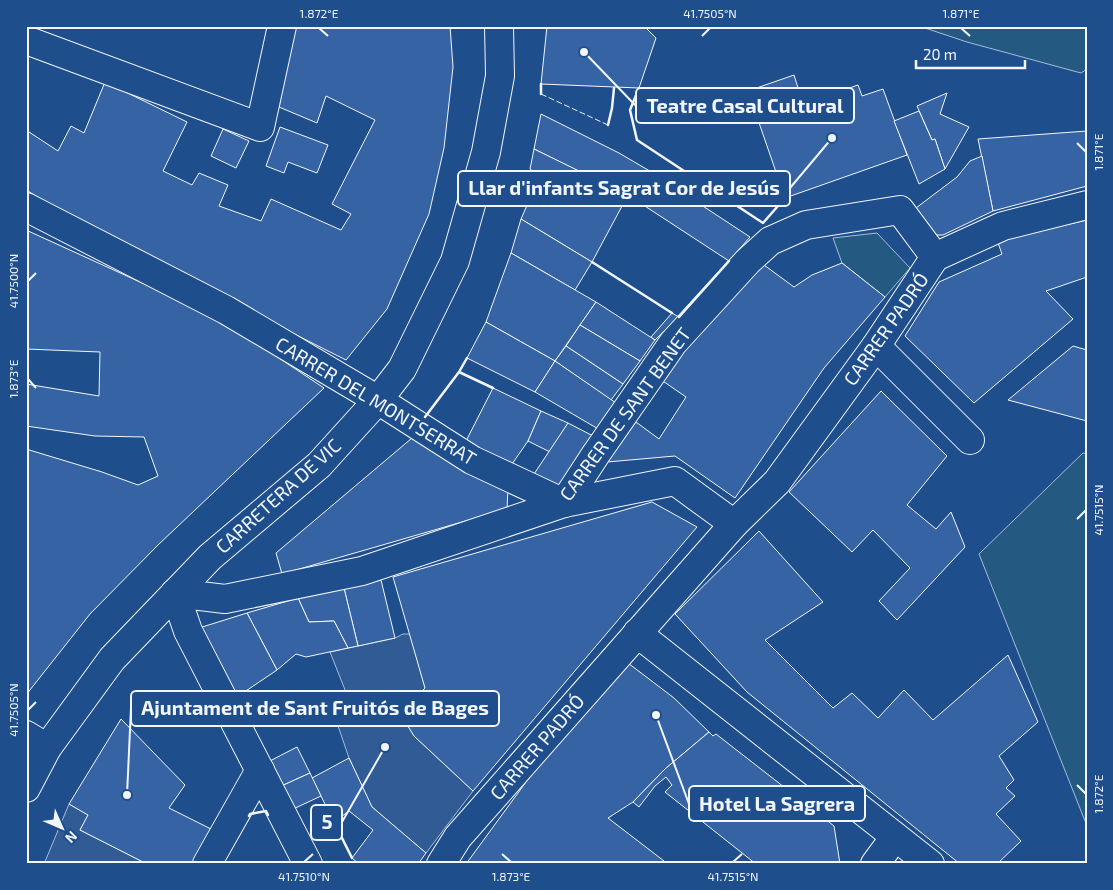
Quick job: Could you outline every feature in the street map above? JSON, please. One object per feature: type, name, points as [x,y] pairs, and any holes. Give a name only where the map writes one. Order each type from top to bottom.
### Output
[{"type":"street","points":[[26,40],[260,127],[282,26]]},
{"type":"street","name":"CARRETERA DE VIC","points":[[26,788],[37,742],[112,658],[210,557],[319,465],[378,400],[402,369],[455,262],[486,152],[500,76],[499,26]]},
{"type":"street","name":"CARRER PADRÓ","points":[[441,864],[458,837],[637,633],[734,524],[777,482],[876,346],[935,257],[1003,226],[1087,205]]},
{"type":"street","name":"CARRER DEL MONTSERRAT","points":[[26,207],[226,310],[378,400],[472,460],[564,503]]},
{"type":"street","name":"CARRER DE SANT BENET","points":[[175,593],[225,600],[362,571],[564,503],[673,344],[748,261],[770,241],[806,225],[900,210],[935,257]]},
{"type":"street","points":[[876,346],[970,440]]},
{"type":"street","points":[[564,503],[675,481],[734,524]]},
{"type":"street","points":[[175,593],[188,631],[308,864]]},
{"type":"street","points":[[637,633],[930,864]]},
{"type":"street","points":[[207,864],[260,770]]},
{"type":"street","points":[[875,864],[895,837]]},
{"type":"shaded area","points":[[919,26],[1087,26],[1087,69],[1081,73],[967,42]]},
{"type":"shaded area","points":[[877,233],[910,268],[885,297],[842,263],[833,238]]},
{"type":"shaded area","points":[[1083,453],[1087,454],[1087,826],[979,554]]},
{"type":"shaded area","points":[[403,634],[410,634],[425,688],[402,715],[414,736],[473,791],[426,853],[372,807],[349,758],[336,720],[355,715],[330,652],[395,638]]},
{"type":"shaded area","points":[[69,804],[88,815],[80,830],[147,864],[44,864]]},
{"type":"building","points":[[294,26],[450,26],[453,67],[444,148],[429,214],[387,309],[346,360],[141,257],[26,190],[26,130],[58,151],[71,126],[84,133],[105,82],[187,122],[163,171],[192,185],[199,173],[228,185],[219,206],[261,221],[271,199],[341,230],[351,214],[332,204],[375,120],[326,96],[317,123],[279,107]]},
{"type":"building","points":[[547,26],[644,26],[656,38],[639,88],[541,84]]},
{"type":"building","points":[[794,75],[803,104],[858,85],[862,96],[883,89],[907,155],[785,198],[748,91]]},
{"type":"building","points":[[947,93],[940,114],[969,127],[945,169],[935,139],[932,140],[917,106]]},
{"type":"building","points":[[919,111],[932,140],[935,139],[945,169],[919,184],[894,121]]},
{"type":"building","points":[[541,114],[619,153],[648,170],[631,197],[534,149]]},
{"type":"building","points":[[280,127],[328,145],[317,173],[288,162],[284,173],[266,166]]},
{"type":"building","points":[[223,129],[249,141],[236,168],[211,156]]},
{"type":"building","points":[[1087,131],[1087,186],[993,211],[978,139]]},
{"type":"building","points":[[534,149],[628,195],[592,262],[521,219],[528,203],[524,201],[531,188],[527,186],[534,172],[530,169]]},
{"type":"building","points":[[982,156],[993,211],[943,235],[925,235],[912,211],[957,177],[970,161]]},
{"type":"building","points":[[648,170],[750,237],[729,261],[631,197]]},
{"type":"building","points":[[521,219],[592,262],[575,290],[511,253]]},
{"type":"building","points":[[1087,220],[1087,277],[1046,291],[1073,319],[974,403],[905,336],[939,282],[1002,254],[997,240]]},
{"type":"building","points":[[26,230],[219,318],[324,388],[158,545],[90,614],[26,695],[26,449],[138,485],[158,476],[144,437],[95,436],[26,426],[26,384],[99,396],[100,352],[26,349]]},
{"type":"building","points":[[511,253],[596,302],[555,361],[486,322]]},
{"type":"building","points":[[760,262],[794,287],[812,275],[842,263],[885,297],[824,368],[735,498],[675,456],[607,462],[636,422],[659,439],[686,397],[660,379]]},
{"type":"building","points":[[596,302],[655,340],[640,361],[580,325]]},
{"type":"building","points":[[672,313],[679,317],[655,340],[651,337]]},
{"type":"building","points":[[486,322],[555,361],[535,392],[467,358]]},
{"type":"building","points":[[580,325],[640,361],[623,384],[566,346]]},
{"type":"building","points":[[566,346],[623,384],[611,400],[555,361]]},
{"type":"building","points":[[1073,346],[1087,350],[1087,421],[1008,400]]},
{"type":"building","points":[[555,361],[619,405],[600,430],[535,392]]},
{"type":"building","points":[[493,388],[541,411],[528,441],[512,464],[465,443]]},
{"type":"building","points":[[881,391],[947,456],[907,505],[936,529],[951,512],[965,547],[897,620],[879,601],[910,568],[873,530],[852,552],[789,492]]},
{"type":"building","points":[[541,411],[568,423],[550,452],[528,441]]},
{"type":"building","points":[[568,423],[595,437],[560,485],[558,485],[534,474]]},
{"type":"building","points":[[412,438],[508,487],[507,509],[282,574],[276,553]]},
{"type":"building","points":[[652,502],[697,527],[473,791],[414,736],[401,715],[425,688],[393,577]]},
{"type":"building","points":[[759,531],[823,602],[765,640],[833,708],[852,693],[878,718],[904,690],[933,720],[1008,655],[1038,722],[999,756],[1014,780],[1006,788],[1015,796],[996,814],[1021,841],[997,864],[960,864],[747,692],[675,614]]},
{"type":"building","points":[[381,580],[395,638],[358,646],[344,588]]},
{"type":"building","points":[[344,588],[358,646],[348,648],[334,621],[309,622],[298,598]]},
{"type":"building","points":[[298,598],[309,622],[334,621],[348,648],[306,657],[296,654],[277,670],[247,613]]},
{"type":"building","points":[[247,613],[277,670],[231,701],[199,628]]},
{"type":"building","points":[[628,663],[674,698],[709,732],[665,769],[633,802],[608,818],[664,861],[662,864],[466,864],[537,767]]},
{"type":"building","points":[[121,719],[185,785],[169,808],[213,830],[194,864],[147,864],[80,830],[88,815],[69,804]]},
{"type":"building","points":[[709,732],[713,736],[716,734],[834,826],[840,864],[756,864],[665,792],[672,785],[666,777],[655,786],[639,807],[633,802],[665,769]]},
{"type":"building","points":[[297,747],[310,773],[277,788],[264,764]]},
{"type":"building","points":[[349,758],[372,807],[426,853],[418,864],[359,864],[352,858],[373,830],[349,811],[334,822],[312,778]]},
{"type":"building","points":[[310,773],[321,796],[289,811],[277,788]]},
{"type":"fence","points":[[541,94],[608,125]]},
{"type":"wall","points":[[541,84],[541,94]]},
{"type":"wall","points":[[608,125],[614,88]]},
{"type":"wall","points":[[639,88],[630,110],[637,140],[763,223],[785,198]]},
{"type":"wall","points":[[679,317],[729,261]]},
{"type":"wall","points":[[592,262],[672,313]]},
{"type":"wall","points":[[459,372],[467,358]]},
{"type":"wall","points":[[425,417],[459,372],[493,388]]},
{"type":"wall","points":[[249,816],[250,814],[266,811],[268,815]]},
{"type":"wall","points":[[334,822],[352,858]]},
{"type":"place","name":"Teatre Casal Cultural","points":[[584,52]]},
{"type":"place","name":"Llar d'infants Sagrat Cor de Jesús","points":[[832,138]]},
{"type":"place","name":"Hotel La Sagrera","points":[[656,715]]},
{"type":"place","name":"5","points":[[385,747]]},
{"type":"place","name":"Ajuntament de Sant Fruitós de Bages","points":[[127,795]]}]
